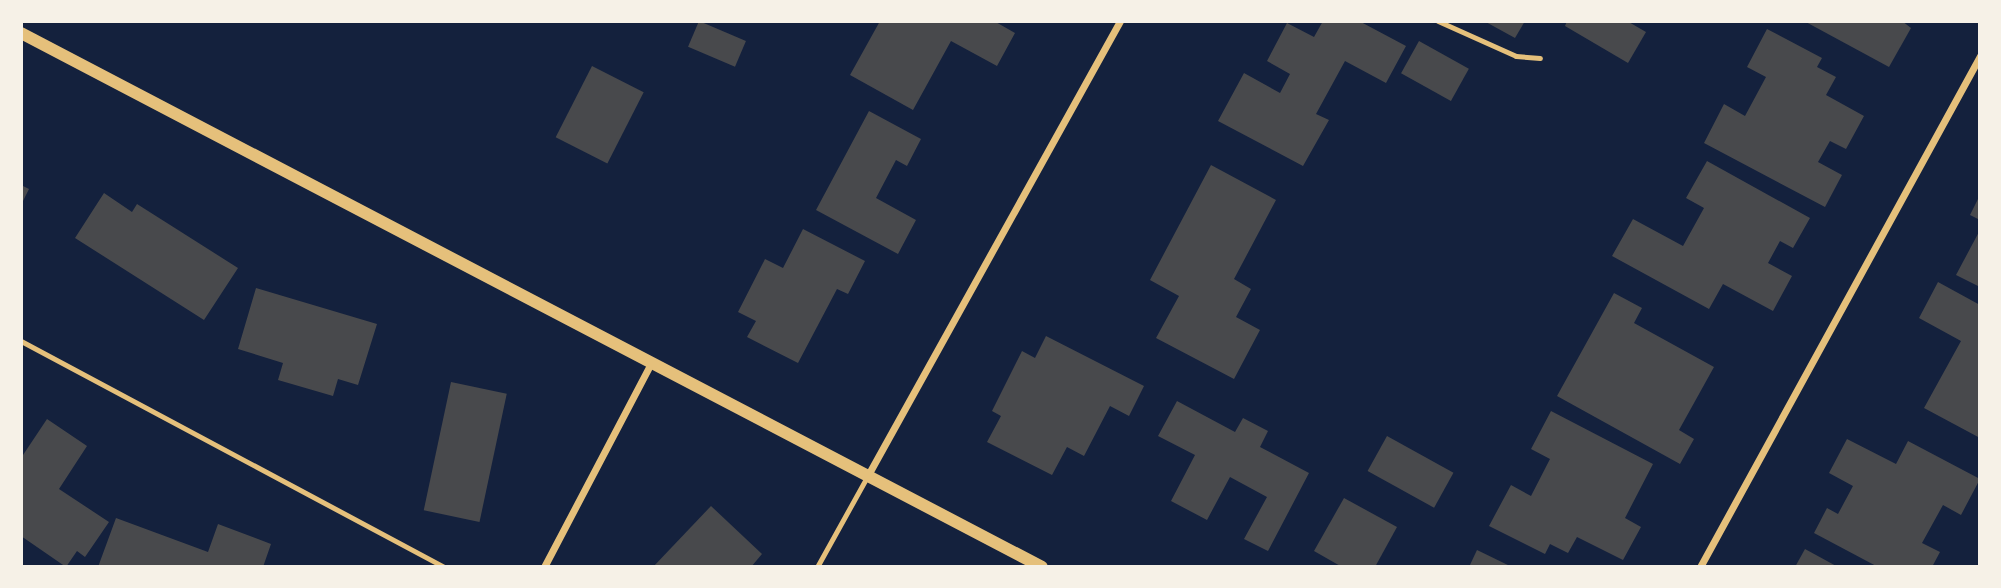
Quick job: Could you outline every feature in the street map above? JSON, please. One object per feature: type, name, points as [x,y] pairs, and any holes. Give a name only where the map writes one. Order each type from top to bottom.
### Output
[{"type":"street","points":[[868,475],[1120,21]]},
{"type":"street","points":[[21,33],[1042,567]]},
{"type":"street","points":[[1700,567],[1980,56]]},
{"type":"street","points":[[544,567],[652,363]]},
{"type":"lane","points":[[1438,21],[1516,56],[1540,58]]},
{"type":"lane","points":[[21,341],[444,567]]},
{"type":"lane","points":[[817,567],[868,475]]},
{"type":"building","points":[[699,21],[746,41],[735,67],[688,47]]},
{"type":"building","points":[[880,21],[994,21],[1015,33],[997,66],[951,41],[913,110],[850,75]]},
{"type":"building","points":[[1323,21],[1359,21],[1406,46],[1386,83],[1345,61],[1316,114],[1329,120],[1303,166],[1218,121],[1244,73],[1280,93],[1290,74],[1267,61],[1287,23],[1314,37]]},
{"type":"building","points":[[1484,21],[1525,21],[1515,38]]},
{"type":"building","points":[[1567,21],[1627,21],[1646,32],[1628,63],[1565,26]]},
{"type":"building","points":[[1804,21],[1902,21],[1911,28],[1889,67]]},
{"type":"building","points":[[1767,29],[1822,58],[1817,67],[1836,77],[1826,95],[1864,116],[1846,149],[1830,141],[1818,162],[1842,175],[1825,207],[1704,143],[1724,104],[1745,116],[1766,77],[1747,67]]},
{"type":"building","points":[[1419,41],[1469,69],[1451,101],[1401,73]]},
{"type":"building","points":[[592,66],[644,92],[607,164],[556,137]]},
{"type":"building","points":[[869,111],[921,139],[907,166],[896,160],[876,198],[916,220],[898,254],[816,210]]},
{"type":"building","points":[[1707,161],[1810,218],[1793,248],[1780,241],[1768,263],[1792,276],[1773,311],[1723,284],[1709,309],[1612,256],[1633,219],[1683,246],[1704,208],[1686,198]]},
{"type":"building","points":[[1211,165],[1276,200],[1234,279],[1251,289],[1236,317],[1260,330],[1234,379],[1156,338],[1179,296],[1150,280]]},
{"type":"building","points":[[21,185],[29,189],[21,205]]},
{"type":"building","points":[[104,193],[132,212],[137,204],[238,268],[204,320],[75,238]]},
{"type":"building","points":[[1980,195],[1980,220],[1970,215]]},
{"type":"building","points":[[803,229],[865,261],[848,294],[837,289],[798,363],[747,337],[756,321],[738,312],[765,259],[783,268]]},
{"type":"building","points":[[1980,230],[1980,287],[1956,275]]},
{"type":"building","points":[[1938,282],[1980,305],[1980,438],[1924,408],[1961,341],[1919,318]]},
{"type":"building","points":[[256,288],[377,324],[358,385],[338,379],[333,396],[278,380],[283,363],[238,349]]},
{"type":"building","points":[[1614,293],[1642,308],[1634,323],[1714,367],[1679,430],[1694,439],[1680,464],[1557,396]]},
{"type":"building","points":[[1046,336],[1144,386],[1129,416],[1110,406],[1084,456],[1067,447],[1052,475],[987,442],[1001,416],[992,411],[1022,351],[1035,358]]},
{"type":"building","points":[[451,382],[507,394],[480,522],[424,510]]},
{"type":"building","points":[[1177,401],[1235,432],[1243,418],[1268,431],[1260,447],[1309,473],[1268,551],[1244,539],[1267,497],[1230,477],[1207,520],[1171,501],[1195,455],[1158,436]]},
{"type":"building","points":[[1551,411],[1653,464],[1625,518],[1641,527],[1623,560],[1577,537],[1568,553],[1550,544],[1545,554],[1489,526],[1511,485],[1531,496],[1550,459],[1531,449]]},
{"type":"building","points":[[47,419],[87,446],[59,489],[109,522],[85,557],[77,551],[66,567],[21,536],[21,458]]},
{"type":"building","points":[[1387,436],[1453,473],[1434,508],[1368,471]]},
{"type":"building","points":[[1847,439],[1896,464],[1908,441],[1980,479],[1961,515],[1943,505],[1922,543],[1940,552],[1932,567],[1878,567],[1814,533],[1827,508],[1838,514],[1853,486],[1829,473]]},
{"type":"building","points":[[1344,498],[1397,527],[1375,567],[1342,567],[1314,551]]},
{"type":"building","points":[[711,506],[762,554],[751,567],[653,567]]},
{"type":"building","points":[[116,518],[208,552],[218,524],[271,544],[263,567],[98,567]]},
{"type":"building","points":[[1805,549],[1838,567],[1795,567]]},
{"type":"building","points":[[1477,550],[1512,567],[1469,567]]}]
